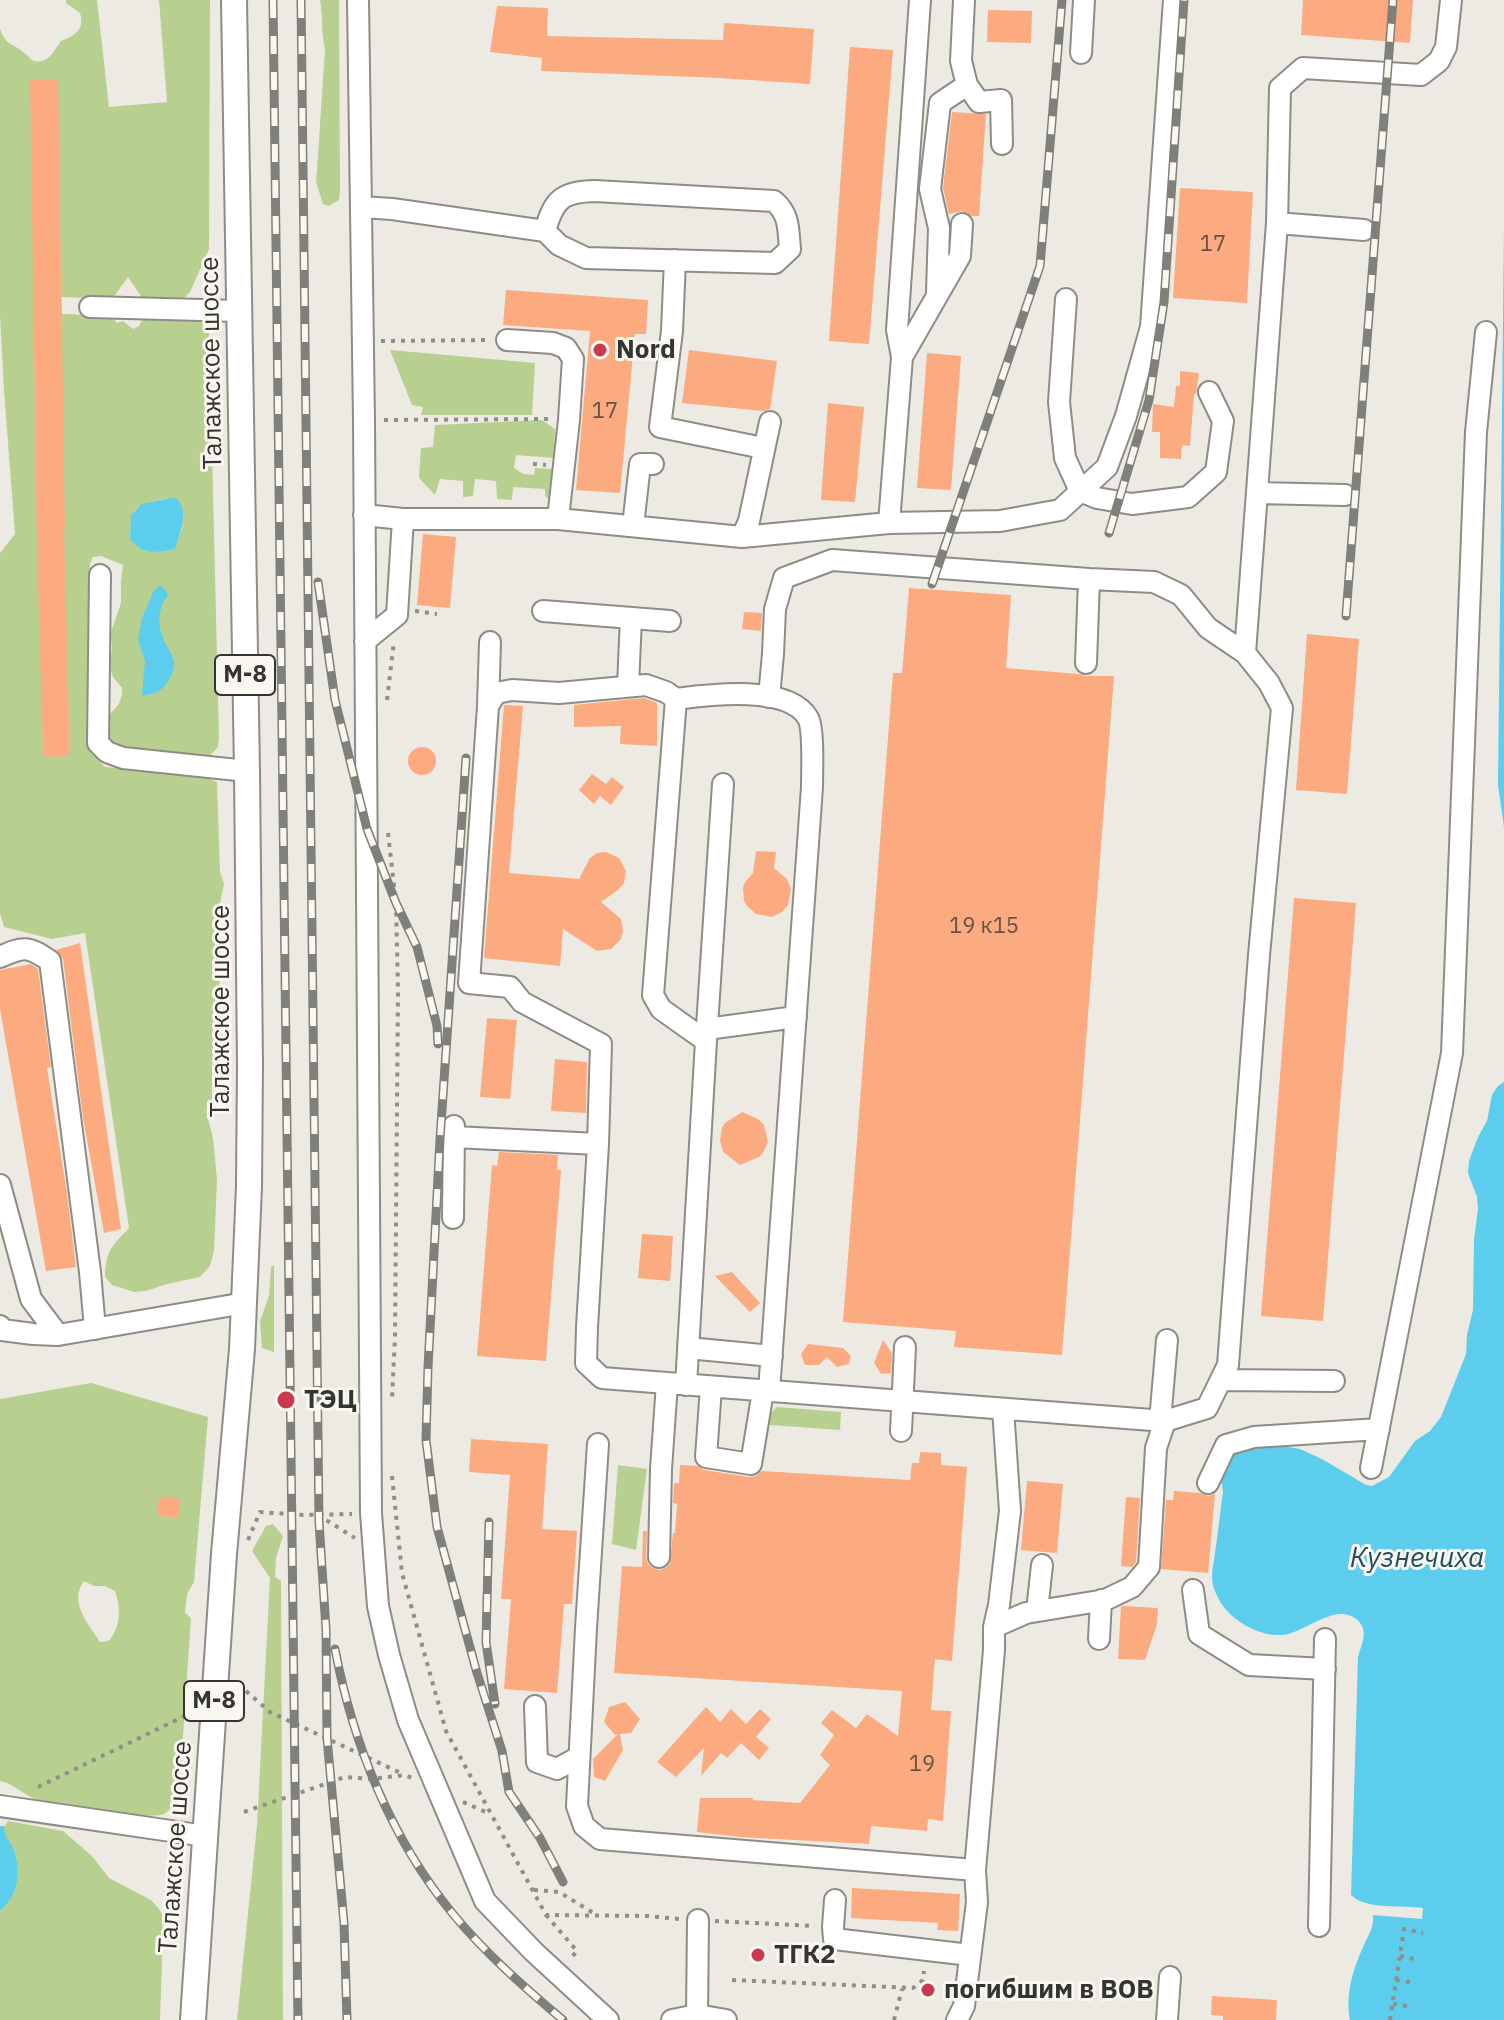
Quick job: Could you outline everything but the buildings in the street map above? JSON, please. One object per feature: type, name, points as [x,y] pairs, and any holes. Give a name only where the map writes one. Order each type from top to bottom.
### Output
[{"type":"main road","name":"Талажское шоссе","points":[[193,2020],[224,1554],[245,1303],[249,1186],[247,771],[234,0]]},
{"type":"street","points":[[358,0],[371,1513],[378,1606],[408,1720],[485,1901],[602,2018]]},
{"type":"street","points":[[889,523],[902,357],[897,330],[920,0]]},
{"type":"street","points":[[964,0],[961,61],[967,85],[979,102],[1001,100],[1002,144]]},
{"type":"street","points":[[1081,53],[1084,0]]},
{"type":"street","points":[[364,515],[403,519],[558,519],[742,537],[889,523],[1000,521],[1060,510],[1107,467],[1126,416],[1151,327],[1174,0]]},
{"type":"street","points":[[1245,653],[1277,223],[1280,88],[1303,68],[1421,75],[1439,61],[1446,47],[1451,0]]},
{"type":"street","points":[[937,296],[939,228],[930,189],[940,103],[967,85]]},
{"type":"street","points":[[362,207],[545,231],[559,245],[586,258],[775,263],[790,249],[787,218],[784,209],[774,201],[572,192],[552,207],[545,231]]},
{"type":"street","points":[[1277,223],[1364,230]]},
{"type":"street","points":[[902,357],[960,256],[962,224]]},
{"type":"street","points":[[675,260],[672,331],[660,427],[763,448]]},
{"type":"street","points":[[1066,299],[1059,402],[1065,458],[1080,491],[1097,498],[1132,504],[1188,497],[1216,472],[1223,421],[1209,392]]},
{"type":"street","points":[[90,307],[239,311]]},
{"type":"street","points":[[1371,1468],[1452,1053],[1476,432],[1486,332]]},
{"type":"street","points":[[507,340],[553,343],[566,348],[573,359],[558,519]]},
{"type":"street","points":[[742,537],[749,521],[770,422]]},
{"type":"street","points":[[633,526],[640,464],[653,464]]},
{"type":"street","points":[[1257,493],[1345,495]]},
{"type":"street","points":[[365,641],[404,613],[403,519]]},
{"type":"street","points":[[490,642],[469,983],[510,987],[522,1002],[601,1044],[586,1363],[602,1378],[1162,1421],[1207,1408],[1228,1365],[1259,955],[1282,708],[1269,683],[1245,653],[1208,628],[1181,595],[1154,582],[832,560],[784,578],[775,609],[769,697]]},
{"type":"street","points":[[100,575],[98,743],[107,752],[123,758],[247,771]]},
{"type":"street","points":[[1086,663],[1089,579]]},
{"type":"street","points":[[543,611],[670,621]]},
{"type":"street","points":[[628,686],[631,618]]},
{"type":"street","points":[[488,706],[496,693],[512,690],[559,693],[646,685],[676,699],[744,693],[790,701],[808,717],[812,787],[772,1356],[751,1464],[706,1457],[711,1387]]},
{"type":"street","points":[[676,699],[653,995],[661,1009],[707,1035],[796,1017]]},
{"type":"street","points":[[659,1557],[661,1469],[676,1384],[688,1348],[723,784]]},
{"type":"street","points":[[0,957],[19,949],[36,951],[50,961],[95,1329]]},
{"type":"street","points":[[453,1218],[454,1131],[598,1144]]},
{"type":"street","points":[[0,1185],[31,1299],[58,1335]]},
{"type":"street","points":[[0,1326],[2,1330],[58,1335],[245,1303]]},
{"type":"street","points":[[994,1627],[1026,1613],[1101,1600],[1132,1587],[1149,1567],[1156,1448],[1162,1421],[1167,1340]]},
{"type":"street","points":[[901,1431],[905,1347]]},
{"type":"street","points":[[688,1348],[772,1356]]},
{"type":"street","points":[[1221,1380],[1334,1381]]},
{"type":"street","points":[[960,2019],[977,1902],[975,1870],[994,1627],[1010,1511],[1003,1409]]},
{"type":"street","points":[[1208,1483],[1226,1445],[1254,1437],[1379,1429]]},
{"type":"street","points":[[598,1444],[577,1806],[584,1826],[600,1839],[975,1870]]},
{"type":"street","points":[[1037,1611],[1042,1565]]},
{"type":"street","points":[[1193,1590],[1199,1634],[1249,1665],[1325,1669]]},
{"type":"street","points":[[1099,1639],[1101,1600]]},
{"type":"street","points":[[1319,1926],[1325,1639]]},
{"type":"street","points":[[535,1706],[537,1762],[557,1769],[577,1758]]},
{"type":"street","points":[[0,1806],[205,1836]]},
{"type":"street","points":[[835,1900],[834,1939],[970,1955]]},
{"type":"street","points":[[697,2015],[698,1920]]},
{"type":"street","points":[[1167,2020],[1170,1977]]},
{"type":"street","points":[[672,2020],[697,2015],[726,2020]]},
{"type":"path","points":[[363,341],[507,340]]},
{"type":"path","points":[[364,420],[569,420]]},
{"type":"path","points":[[386,710],[404,613],[437,614]]},
{"type":"path","points":[[387,828],[396,903],[398,991],[395,1350],[391,1409]]},
{"type":"path","points":[[392,1469],[402,1573],[446,1731],[546,1915],[577,1951],[557,1973]]},
{"type":"path","points":[[291,1513],[303,1515]]},
{"type":"path","points":[[399,1591],[409,1598]]},
{"type":"path","points":[[246,1691],[270,1712],[490,1814]]},
{"type":"path","points":[[38,1787],[189,1714]]},
{"type":"path","points":[[244,1812],[345,1777],[372,1779],[405,1775]]},
{"type":"path","points":[[533,1890],[559,1892],[597,1916]]},
{"type":"path","points":[[546,1915],[648,1916],[833,1927]]},
{"type":"path","points":[[1390,2020],[1404,1929],[1423,1933]]},
{"type":"path","points":[[1400,1956],[1419,1960]]},
{"type":"path","points":[[732,1980],[902,1989],[913,1988],[923,1980],[924,1971]]},
{"type":"path","points":[[1396,1980],[1416,1983]]},
{"type":"path","points":[[894,2020],[902,1989]]},
{"type":"path","points":[[1393,2004],[1413,2007]]},
{"type":"green space","points":[[66,0],[97,0],[109,107],[167,102],[159,0],[210,0],[209,249],[190,292],[176,301],[145,302],[128,277],[112,299],[61,297],[62,314],[109,317],[117,323],[123,321],[133,329],[152,316],[201,320],[209,330],[219,738],[218,747],[207,759],[120,758],[108,745],[108,716],[119,704],[122,694],[122,688],[110,668],[111,632],[121,603],[123,565],[101,556],[93,557],[90,564],[89,745],[105,767],[201,775],[217,782],[220,872],[224,884],[218,913],[222,968],[217,996],[212,1098],[206,1111],[213,1138],[217,1180],[214,1251],[210,1266],[200,1277],[134,1292],[112,1285],[105,1277],[111,1250],[129,1228],[85,933],[52,939],[4,927],[0,913],[0,553],[15,534],[0,314],[0,29],[7,41],[33,61],[43,61],[61,41],[80,28],[80,13]],"holes":[[[170,498],[183,515],[177,542],[130,539],[134,512],[143,504]]]},
{"type":"green space","points":[[320,0],[339,0],[340,189],[339,200],[329,206],[323,204],[316,182],[325,49]]},
{"type":"green space","points":[[390,350],[535,363],[532,415],[421,415],[423,407],[412,405]]},
{"type":"green space","points":[[542,420],[555,429],[554,458],[516,455],[514,468],[523,474],[534,475],[535,468],[553,469],[550,500],[545,496],[545,489],[513,487],[512,500],[497,499],[496,481],[475,479],[473,496],[463,497],[463,481],[440,479],[435,495],[419,478],[421,448],[433,447],[435,425]]},
{"type":"green space","points":[[274,1265],[274,1352],[262,1348],[260,1321],[269,1296],[271,1267]]},
{"type":"green space","points":[[91,1383],[208,1417],[194,1582],[187,1594],[185,1613],[191,1618],[179,1794],[164,1814],[123,1814],[48,1804],[0,1781],[0,1399]],"holes":[[[84,1581],[94,1586],[105,1586],[115,1591],[117,1597],[118,1623],[109,1641],[100,1642],[79,1605],[78,1597]]]},
{"type":"green space","points":[[777,1407],[841,1412],[840,1430],[770,1425],[768,1416]]},
{"type":"green space","points":[[618,1465],[647,1469],[636,1550],[612,1544]]},
{"type":"green space","points":[[273,1524],[283,1536],[276,1558],[275,1577],[281,1581],[283,2020],[237,2020],[257,1826],[270,1578],[252,1551],[266,1526]]},
{"type":"green space","points":[[8,1821],[63,1831],[92,1856],[109,1878],[151,1900],[159,1909],[163,1933],[160,2020],[0,2020],[0,1911],[11,1898],[18,1875],[14,1850],[3,1831]]},
{"type":"water","points":[[1504,224],[1504,827],[1498,785]]},
{"type":"water","points":[[176,498],[180,503],[183,515],[175,549],[156,552],[140,548],[130,539],[131,516],[141,504]]},
{"type":"water","points":[[160,586],[168,595],[160,610],[160,627],[174,666],[162,688],[142,696],[145,661],[138,640],[142,618],[154,590]]},
{"type":"water","name":"Кузнечиха","points":[[1504,1082],[1504,2020],[1350,2020],[1351,1982],[1372,1927],[1373,1915],[1422,1919],[1423,1908],[1375,1905],[1351,1895],[1358,1657],[1364,1631],[1355,1618],[1337,1614],[1290,1633],[1274,1635],[1247,1626],[1227,1611],[1212,1582],[1223,1492],[1221,1478],[1235,1446],[1260,1448],[1271,1444],[1300,1449],[1372,1486],[1389,1477],[1415,1441],[1430,1431],[1441,1417],[1466,1354],[1473,1310],[1474,1240],[1478,1209],[1468,1173],[1469,1161],[1487,1121],[1492,1095]]},
{"type":"water","points":[[0,1826],[4,1826],[14,1850],[18,1875],[11,1898],[0,1911]]},
{"type":"railway","points":[[273,0],[298,2020]]},
{"type":"railway","points":[[301,0],[319,1522],[326,1629],[327,1738],[344,1923],[347,2020]]},
{"type":"railway","points":[[932,584],[1040,266],[1062,0]]},
{"type":"railway","points":[[1109,533],[1149,400],[1164,302],[1184,0]]},
{"type":"railway","points":[[1346,616],[1393,0]]},
{"type":"railway","points":[[318,582],[335,700],[367,829],[417,947],[437,1026],[438,1044]]},
{"type":"railway","points":[[466,758],[440,1139],[426,1440],[437,1527],[502,1751],[509,1792],[540,1838],[563,1882]]},
{"type":"railway","points":[[489,1522],[486,1642],[495,1704]]},
{"type":"railway","points":[[335,1649],[364,1755],[393,1822],[411,1854],[465,1928],[505,1969],[563,2020]]},
{"type":"place","name":"Nord","points":[[600,350]]},
{"type":"place","name":"ТЭЦ","points":[[286,1400]]},
{"type":"place","name":"ТГК2","points":[[758,1955]]},
{"type":"place","name":"погибшим в ВОВ","points":[[928,1990]]}]
